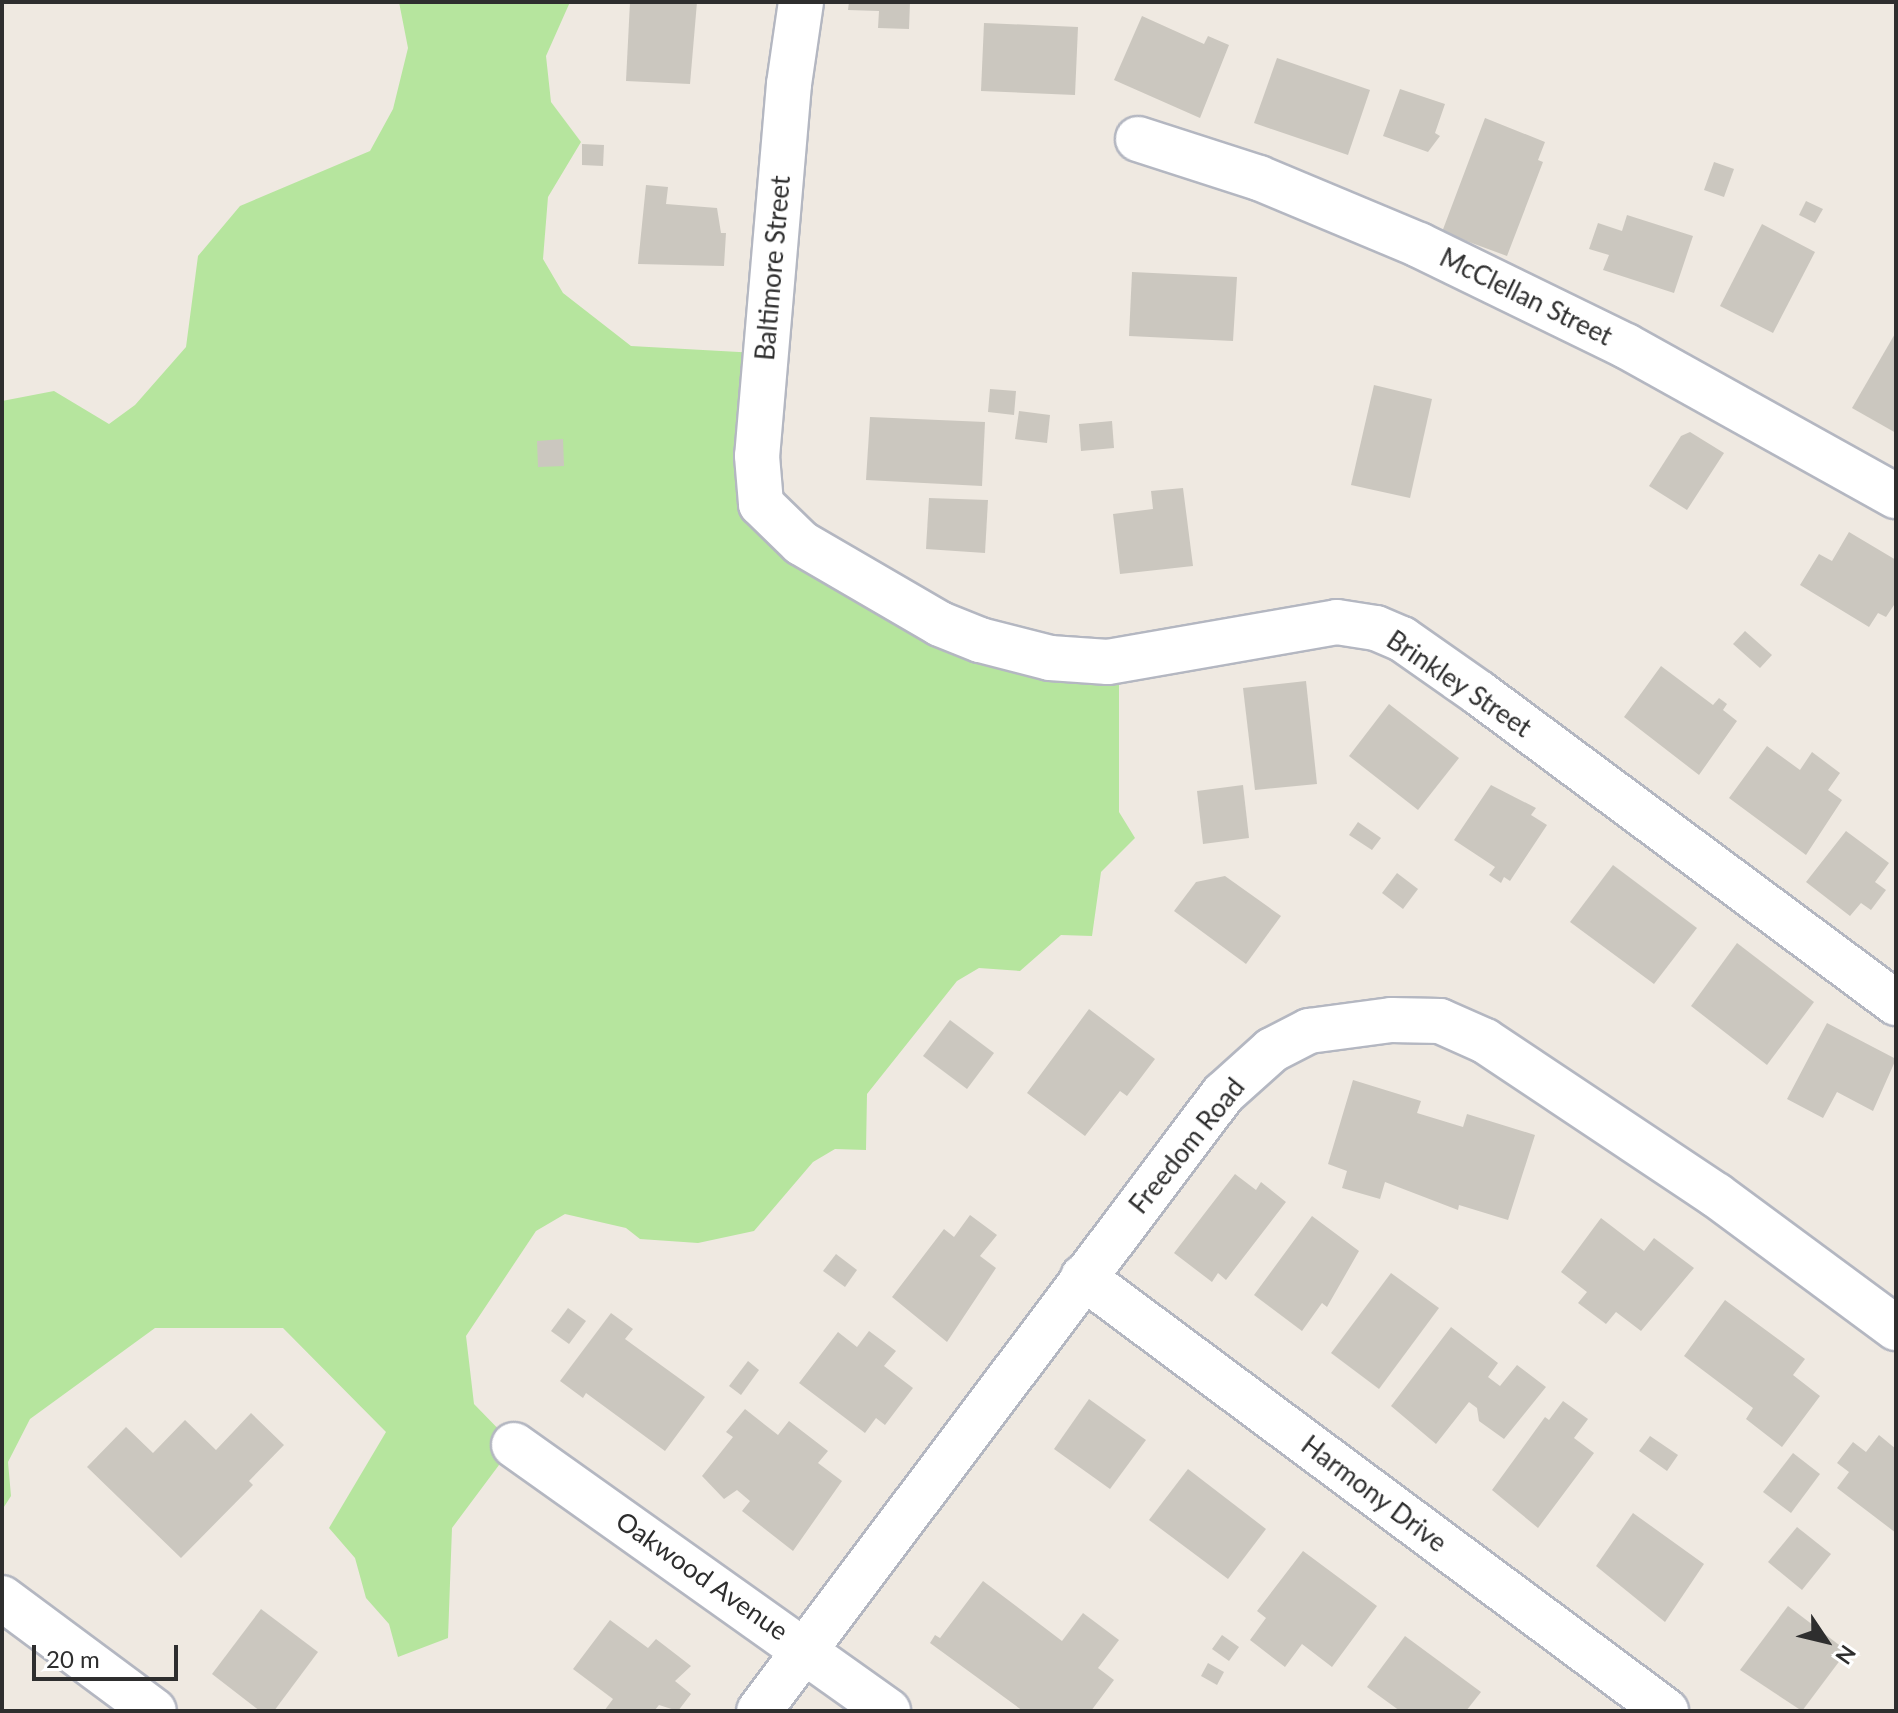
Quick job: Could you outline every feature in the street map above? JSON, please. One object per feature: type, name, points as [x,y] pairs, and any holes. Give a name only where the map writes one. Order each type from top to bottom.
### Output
[{"type":"street","name":"Baltimore Street","points":[[783,525],[761,504],[757,456],[789,84],[801,2]]},
{"type":"street","name":"McClellan Street","points":[[1138,139],[1259,178],[1419,245],[1626,346],[1896,496]]},
{"type":"street","name":"Brinkley Street","points":[[783,525],[801,543],[940,624],[1050,658],[1108,662],[1337,622],[1376,628],[1454,675],[1896,1003]]},
{"type":"street","name":"Freedom Road","points":[[759,1711],[1223,1094],[1272,1050],[1309,1031],[1348,1024],[1440,1021],[1526,1064],[1896,1328]]},
{"type":"street","name":"Harmony Drive","points":[[1083,1277],[1666,1711]]},
{"type":"street","name":"Oakwood Avenue","points":[[514,1445],[806,1649],[888,1711]]},
{"type":"street","points":[[2,1598],[154,1711]]},
{"type":"green space","points":[[399,2],[570,2],[546,56],[551,102],[581,142],[548,197],[543,259],[563,293],[631,346],[757,353],[765,506],[933,621],[1119,656],[1119,812],[1135,838],[1101,872],[1092,936],[1061,935],[1020,971],[979,968],[957,981],[867,1094],[866,1150],[835,1149],[813,1162],[754,1231],[698,1243],[640,1239],[626,1228],[565,1214],[536,1231],[466,1336],[474,1404],[514,1445],[452,1528],[448,1638],[398,1657],[389,1624],[366,1598],[355,1558],[329,1528],[386,1432],[283,1328],[155,1328],[30,1419],[8,1462],[11,1496],[2,1510],[2,401],[54,391],[109,424],[135,405],[186,347],[198,256],[240,206],[370,151],[393,109],[408,48]]},
{"type":"building","points":[[630,2],[697,2],[690,84],[626,81]]},
{"type":"building","points":[[849,2],[910,2],[909,29],[878,28],[879,11],[848,10]]},
{"type":"building","points":[[1142,16],[1204,44],[1208,36],[1229,45],[1200,118],[1114,80]]},
{"type":"building","points":[[984,23],[1078,27],[1075,95],[981,91]]},
{"type":"building","points":[[1277,58],[1370,90],[1348,155],[1254,123]]},
{"type":"building","points":[[1400,89],[1445,104],[1435,133],[1440,136],[1428,152],[1383,136]]},
{"type":"building","points":[[1485,118],[1545,142],[1538,160],[1543,162],[1507,256],[1442,232]]},
{"type":"building","points":[[582,144],[604,145],[603,166],[582,165]]},
{"type":"building","points":[[1714,162],[1734,169],[1724,197],[1704,190]]},
{"type":"building","points":[[646,185],[668,187],[666,204],[717,208],[721,233],[726,233],[724,266],[638,264]]},
{"type":"building","points":[[1806,201],[1823,209],[1815,223],[1799,215]]},
{"type":"building","points":[[1627,215],[1693,236],[1674,293],[1603,270],[1609,255],[1589,249],[1598,223],[1622,231]]},
{"type":"building","points":[[1762,224],[1815,252],[1773,333],[1720,306]]},
{"type":"building","points":[[1132,272],[1237,277],[1233,341],[1129,336]]},
{"type":"building","points":[[1896,332],[1896,433],[1852,408]]},
{"type":"building","points":[[1374,385],[1432,399],[1410,498],[1351,485]]},
{"type":"building","points":[[990,389],[1016,391],[1014,415],[988,412]]},
{"type":"building","points":[[1019,411],[1050,415],[1047,443],[1015,439]]},
{"type":"building","points":[[870,417],[985,422],[982,486],[866,480]]},
{"type":"building","points":[[1112,421],[1114,448],[1081,451],[1079,424]]},
{"type":"building","points":[[1690,432],[1724,453],[1687,510],[1649,486],[1681,436]]},
{"type":"building","points":[[563,439],[564,466],[538,467],[537,441]]},
{"type":"building","points":[[1183,488],[1193,566],[1120,574],[1113,514],[1153,509],[1151,491]]},
{"type":"building","points":[[929,498],[988,500],[985,553],[926,549]]},
{"type":"building","points":[[1849,532],[1896,560],[1896,602],[1886,617],[1878,613],[1869,627],[1800,585],[1819,554],[1832,561]]},
{"type":"building","points":[[1745,631],[1772,655],[1760,668],[1733,644]]},
{"type":"building","points":[[1661,666],[1713,705],[1719,698],[1727,704],[1723,710],[1737,721],[1699,775],[1624,717]]},
{"type":"building","points":[[1306,681],[1317,784],[1255,790],[1243,688]]},
{"type":"building","points":[[1389,704],[1459,758],[1418,810],[1349,756]]},
{"type":"building","points":[[1767,746],[1800,770],[1812,752],[1840,773],[1828,790],[1842,800],[1806,855],[1729,798]]},
{"type":"building","points":[[1243,785],[1249,838],[1203,844],[1197,791]]},
{"type":"building","points":[[1491,785],[1536,808],[1531,815],[1547,825],[1510,881],[1504,877],[1501,883],[1489,875],[1495,867],[1454,840]]},
{"type":"building","points":[[1358,822],[1381,838],[1372,850],[1349,835]]},
{"type":"building","points":[[1846,831],[1889,863],[1875,882],[1886,890],[1871,910],[1861,903],[1850,916],[1806,882]]},
{"type":"building","points":[[1613,865],[1697,928],[1654,984],[1570,922]]},
{"type":"building","points":[[1397,873],[1418,889],[1403,909],[1382,893]]},
{"type":"building","points":[[1225,876],[1281,916],[1246,964],[1174,911],[1196,882]]},
{"type":"building","points":[[1737,943],[1814,1002],[1767,1065],[1691,1006]]},
{"type":"building","points":[[1089,1009],[1155,1059],[1127,1096],[1120,1091],[1085,1136],[1027,1093]]},
{"type":"building","points":[[950,1020],[994,1053],[967,1089],[923,1056]]},
{"type":"building","points":[[1827,1023],[1896,1059],[1873,1111],[1837,1092],[1823,1118],[1787,1099]]},
{"type":"building","points":[[1353,1080],[1421,1101],[1417,1113],[1463,1127],[1467,1114],[1535,1135],[1508,1220],[1459,1205],[1458,1210],[1385,1182],[1380,1199],[1342,1188],[1347,1171],[1328,1164]]},
{"type":"building","points":[[1235,1174],[1256,1190],[1261,1182],[1286,1202],[1226,1280],[1218,1273],[1212,1282],[1174,1253]]},
{"type":"building","points":[[970,1215],[997,1235],[980,1256],[996,1268],[947,1342],[892,1297],[944,1229],[954,1237]]},
{"type":"building","points":[[1312,1216],[1359,1251],[1327,1307],[1322,1303],[1302,1331],[1254,1295]]},
{"type":"building","points":[[1601,1218],[1644,1251],[1654,1238],[1694,1268],[1641,1331],[1616,1312],[1606,1324],[1578,1303],[1587,1292],[1561,1272]]},
{"type":"building","points":[[836,1254],[857,1270],[845,1287],[823,1271]]},
{"type":"building","points":[[1391,1273],[1439,1308],[1379,1389],[1331,1353]]},
{"type":"building","points":[[1725,1300],[1805,1359],[1793,1375],[1820,1396],[1782,1447],[1746,1419],[1753,1408],[1684,1356]]},
{"type":"building","points":[[568,1308],[586,1321],[569,1344],[551,1331]]},
{"type":"building","points":[[611,1313],[633,1329],[625,1339],[705,1397],[665,1451],[586,1393],[583,1398],[560,1381]]},
{"type":"building","points":[[1451,1327],[1498,1363],[1488,1377],[1500,1386],[1517,1365],[1546,1387],[1504,1439],[1479,1421],[1477,1408],[1469,1402],[1436,1444],[1391,1406]]},
{"type":"building","points":[[869,1331],[896,1351],[884,1366],[913,1388],[885,1425],[876,1418],[865,1433],[799,1383],[838,1332],[857,1347]]},
{"type":"building","points":[[748,1361],[759,1370],[741,1395],[729,1386]]},
{"type":"building","points":[[1089,1399],[1146,1440],[1110,1489],[1054,1449]]},
{"type":"building","points":[[1563,1401],[1588,1419],[1574,1438],[1594,1453],[1538,1528],[1492,1490],[1545,1417],[1549,1420]]},
{"type":"building","points":[[745,1409],[778,1435],[789,1421],[828,1451],[818,1463],[842,1481],[793,1551],[742,1511],[750,1501],[737,1490],[724,1499],[702,1476],[733,1437],[726,1432]]},
{"type":"building","points":[[251,1413],[284,1445],[249,1481],[253,1485],[181,1558],[87,1467],[126,1427],[153,1453],[185,1420],[216,1450]]},
{"type":"building","points":[[1879,1435],[1896,1449],[1896,1533],[1837,1488],[1849,1472],[1837,1463],[1853,1442],[1866,1452]]},
{"type":"building","points":[[1650,1436],[1678,1455],[1667,1471],[1639,1451]]},
{"type":"building","points":[[1793,1453],[1820,1474],[1791,1513],[1763,1492]]},
{"type":"building","points":[[1188,1469],[1266,1529],[1228,1579],[1149,1520]]},
{"type":"building","points":[[1633,1513],[1704,1564],[1665,1622],[1596,1566]]},
{"type":"building","points":[[1797,1527],[1831,1554],[1802,1590],[1768,1562]]},
{"type":"building","points":[[1303,1551],[1377,1606],[1332,1667],[1302,1644],[1285,1667],[1250,1640],[1266,1618],[1257,1611]]},
{"type":"building","points":[[983,1581],[1062,1641],[1083,1613],[1119,1640],[1098,1668],[1114,1680],[1091,1711],[1023,1711],[930,1643],[935,1635],[940,1638]]},
{"type":"building","points":[[1788,1606],[1847,1651],[1802,1711],[1740,1670]]},
{"type":"building","points":[[261,1609],[318,1652],[274,1711],[260,1711],[212,1674]]},
{"type":"building","points":[[610,1620],[648,1648],[656,1639],[691,1666],[675,1681],[691,1694],[678,1711],[659,1705],[654,1711],[604,1711],[613,1699],[573,1669]]},
{"type":"building","points":[[1222,1635],[1239,1647],[1229,1661],[1212,1649]]},
{"type":"building","points":[[1405,1636],[1481,1692],[1466,1711],[1400,1711],[1367,1687]]},
{"type":"building","points":[[1208,1663],[1224,1672],[1217,1685],[1201,1676]]}]
